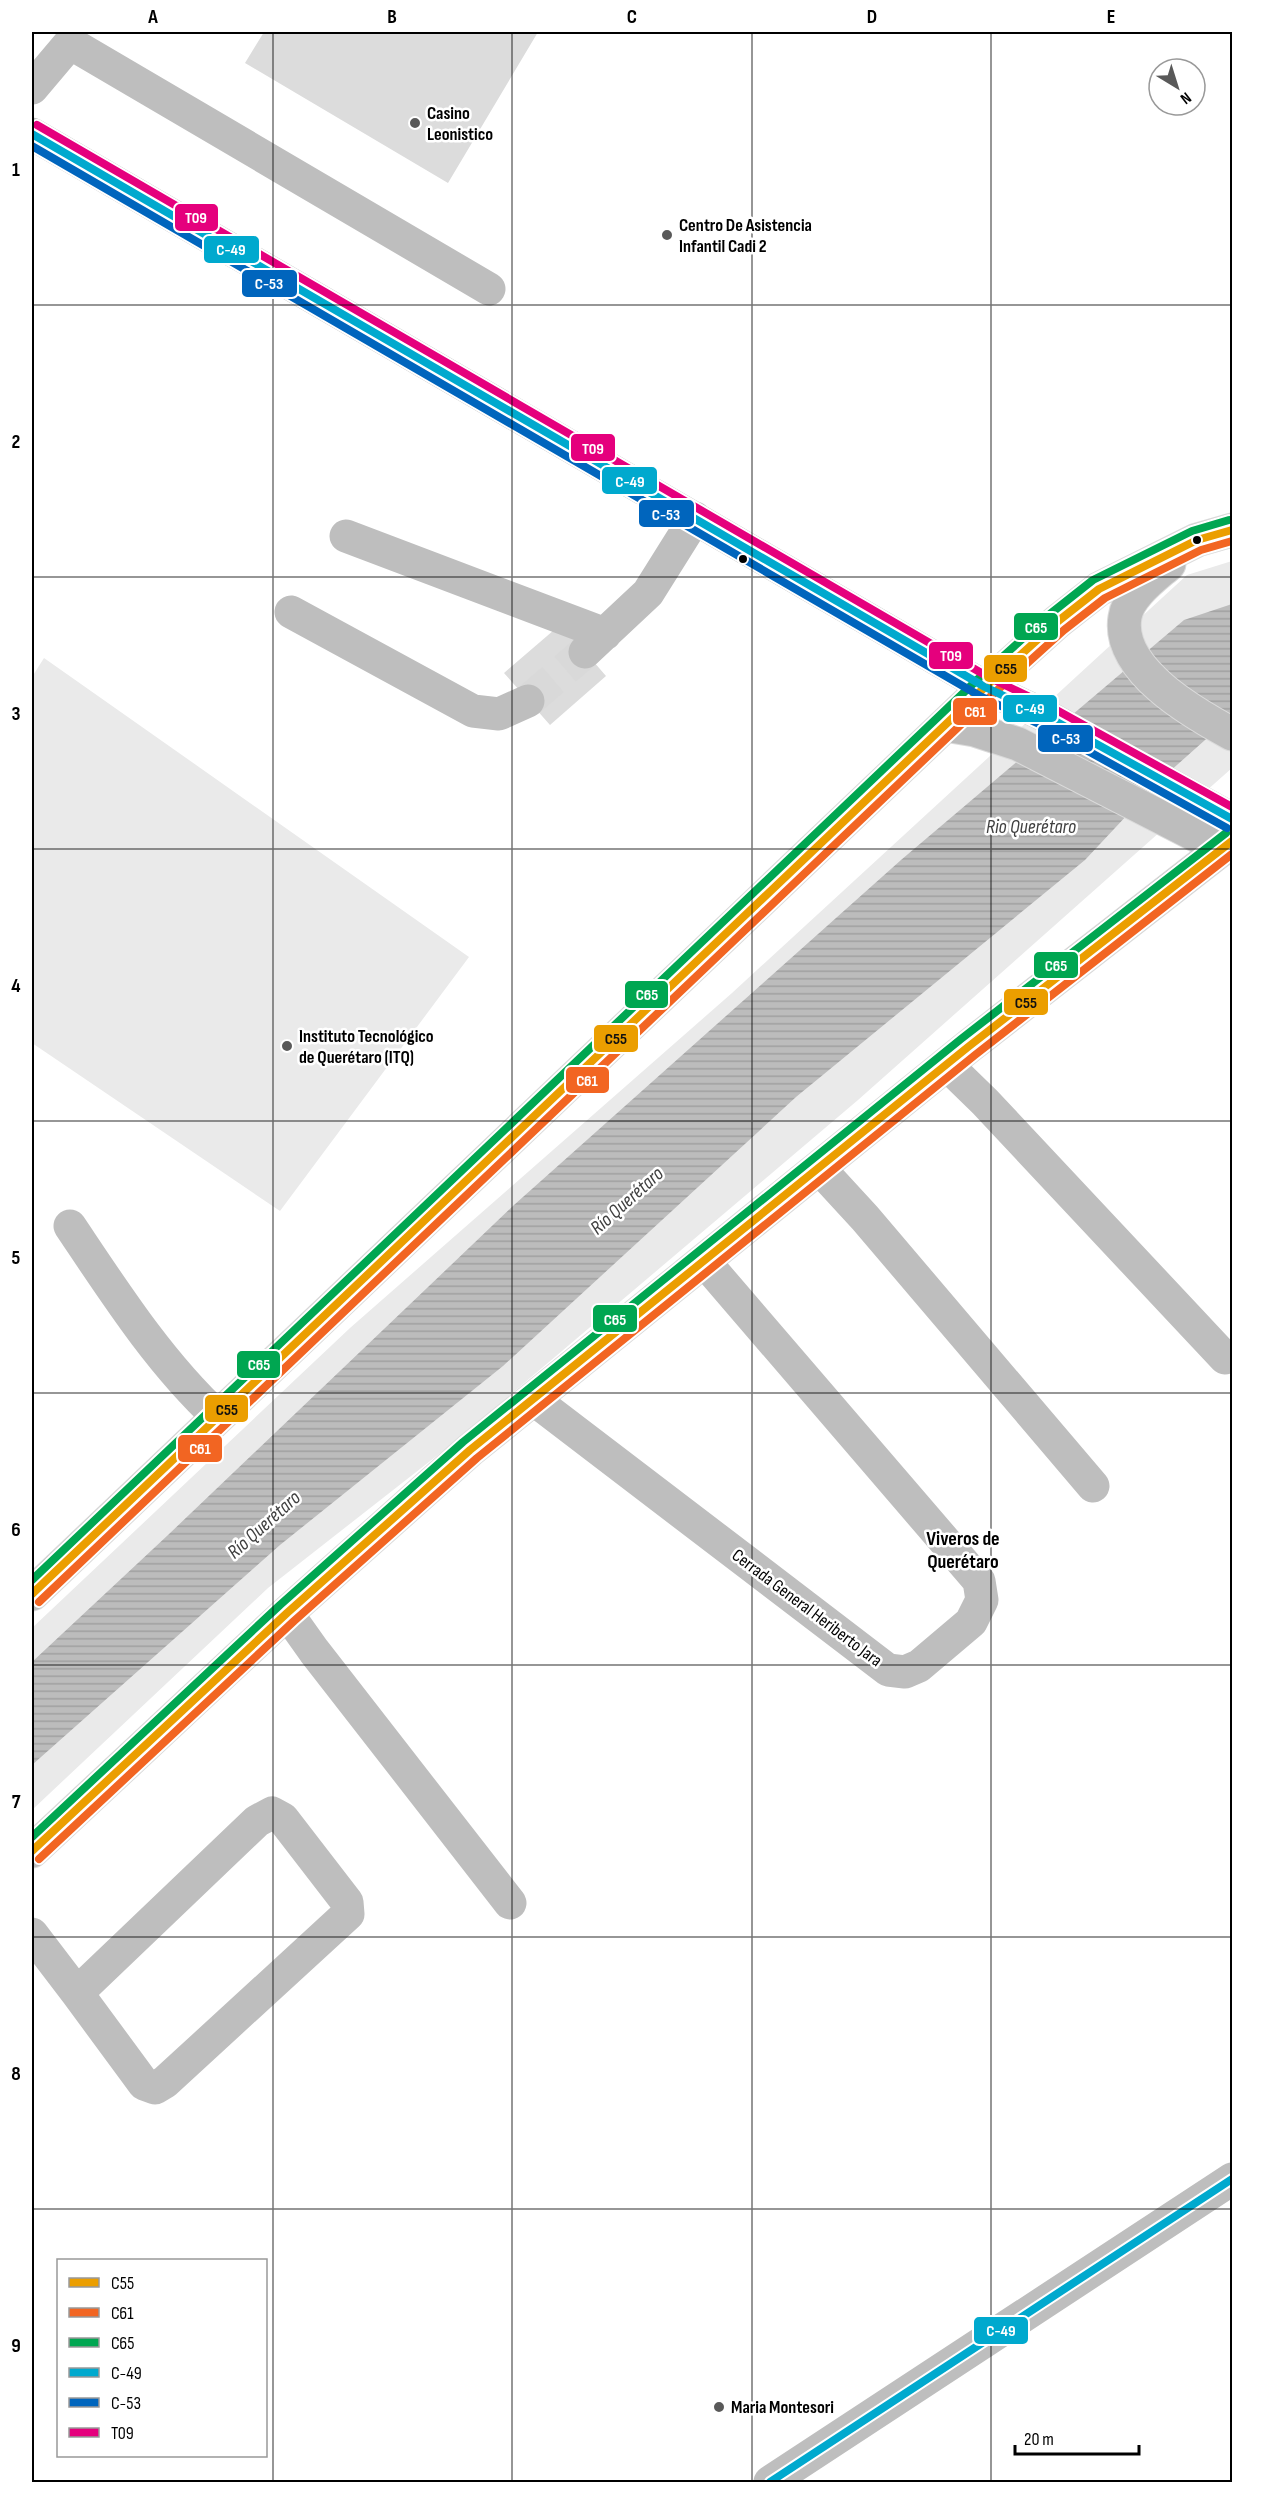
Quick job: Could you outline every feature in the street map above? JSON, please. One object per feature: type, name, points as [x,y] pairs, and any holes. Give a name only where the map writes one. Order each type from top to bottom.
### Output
[{"type":"main road","points":[[32,1594],[985,687],[1057,622],[1099,589],[1197,540],[1233,530]]},
{"type":"main road","points":[[1197,540],[1146,583],[1125,617],[1125,635],[1130,649],[1150,678],[1198,716],[1233,734]]},
{"type":"main road","points":[[945,725],[975,730],[1017,744],[1175,825],[1225,834]]},
{"type":"main road","points":[[32,1851],[287,1613],[470,1450],[947,1065],[1225,834]]},
{"type":"street","points":[[32,88],[70,43],[489,289]]},
{"type":"street","points":[[32,134],[985,687],[1046,716],[1225,834]]},
{"type":"street","points":[[346,536],[595,643],[648,592],[695,518]]},
{"type":"street","points":[[291,612],[473,711],[499,714],[528,701]]},
{"type":"street","points":[[947,1065],[993,1110],[1225,1358]]},
{"type":"street","points":[[819,1168],[865,1218],[1094,1486]]},
{"type":"street","points":[[70,1226],[130,1314],[187,1388],[218,1417]]},
{"type":"street","name":"Cerrada General Heriberto Jara","points":[[533,1399],[888,1670],[905,1672],[919,1666],[971,1622],[982,1600],[979,1581],[704,1261]]},
{"type":"street","points":[[287,1613],[510,1903]]},
{"type":"street","points":[[32,1934],[144,2084],[154,2088],[165,2082],[338,1925],[348,1914],[347,1902],[283,1819],[272,1813],[257,1821],[77,1994]]},
{"type":"street","points":[[770,2482],[1233,2179]]},
{"type":"shaded area","name":"Rio Querétaro","points":[[1232,561],[1232,768],[858,1100],[457,1440],[268,1588],[32,1810],[32,1628],[350,1328],[732,993],[1187,575]]},
{"type":"shaded area","points":[[44,658],[469,957],[280,1211],[32,1043],[32,677]]},
{"type":"water","name":"Rio Querétaro","points":[[1232,604],[1232,716],[1159,781],[1085,860],[796,1097],[503,1366],[280,1545],[32,1765],[32,1662],[514,1205],[901,860],[1184,620]]},
{"type":"building","name":"Casino Leonistico","points":[[264,32],[538,32],[448,183],[245,63]]},
{"type":"building","points":[[561,624],[606,676],[550,725],[504,673]]},
{"type":"tunnel","points":[[528,701],[585,652]]},
{"type":"transit line","name":"T09","points":[[37,125],[990,678],[1051,707],[1232,807]]},
{"type":"transit line","name":"C-49","points":[[32,134],[985,687],[1046,716],[1232,819]]},
{"type":"transit line","name":"C-53","points":[[32,146],[980,696],[1041,725],[1227,828]]},
{"type":"transit line","name":"C65","points":[[32,1580],[978,679],[1050,614],[1093,580],[1192,531],[1229,520]]},
{"type":"transit line","name":"C55","points":[[32,1594],[985,687],[1057,622],[1099,589],[1197,540],[1232,530]]},
{"type":"transit line","name":"C61","points":[[39,1602],[992,695],[1064,630],[1105,598],[1201,550],[1232,541]]},
{"type":"transit line","name":"C65","points":[[32,1837],[280,1605],[463,1442],[961,1039],[1226,833]]},
{"type":"transit line","name":"C55","points":[[32,1851],[287,1613],[470,1450],[968,1047],[1232,841]]},
{"type":"transit line","name":"C61","points":[[39,1859],[294,1621],[477,1458],[975,1055],[1232,854]]},
{"type":"transit line","name":"C-49","points":[[770,2482],[1232,2179]]},
{"type":"place","name":"Casino Leonistico","points":[[415,123]]},
{"type":"place","name":"Centro De Asistencia Infantil Cadi 2","points":[[667,235]]},
{"type":"place","name":"Instituto Tecnológico de Querétaro (ITQ)","points":[[287,1046]]},
{"type":"place","name":"Maria Montesori","points":[[719,2407]]},
{"type":"district","name":"Viveros de Querétaro","points":[[963,1550]]},
{"type":"water label","name":"Río Querétaro","points":[[627,1201]]},
{"type":"water label","name":"Río Querétaro","points":[[264,1525]]}]
